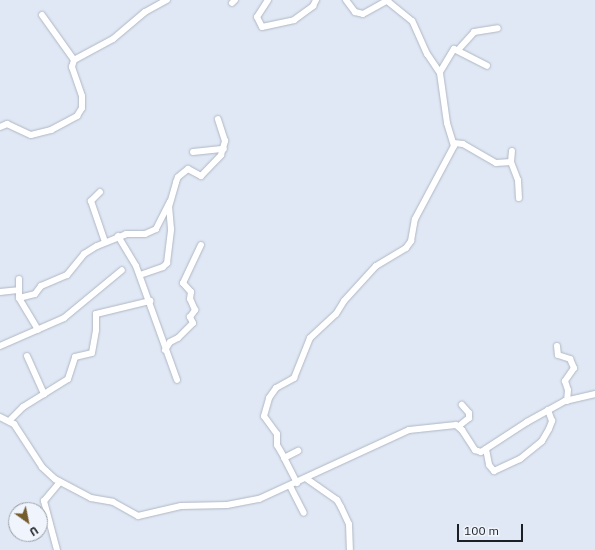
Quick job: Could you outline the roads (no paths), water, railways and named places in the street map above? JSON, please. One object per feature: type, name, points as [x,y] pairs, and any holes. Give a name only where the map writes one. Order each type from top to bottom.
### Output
[{"type":"street","points":[[0,127],[7,124],[31,135],[51,130],[77,116],[82,108],[82,96],[72,67],[74,60],[113,38],[145,12],[167,0]]},
{"type":"street","points":[[268,0],[257,17],[262,27],[294,20],[313,6],[316,0]]},
{"type":"street","points":[[297,483],[277,445],[277,434],[264,416],[271,394],[294,378],[310,338],[336,314],[344,301],[376,266],[406,248],[411,241],[415,219],[436,183],[454,143],[447,123],[440,72],[427,54],[412,20],[388,0],[363,14],[355,12],[346,0]]},
{"type":"street","points":[[42,15],[74,60]]},
{"type":"street","points":[[458,50],[474,32],[498,28]]},
{"type":"street","points":[[440,72],[452,51],[458,50],[488,66]]},
{"type":"street","points":[[140,276],[163,267],[167,263],[172,198],[178,177],[188,169],[201,176],[224,149],[224,135],[218,119]]},
{"type":"street","points":[[454,143],[463,144],[496,163],[512,162]]},
{"type":"street","points":[[193,152],[224,149]]},
{"type":"street","points":[[512,151],[512,162],[518,180],[519,198]]},
{"type":"street","points":[[100,192],[91,201],[104,242]]},
{"type":"street","points":[[19,298],[35,294],[41,286],[66,275],[84,254],[104,242],[126,234],[145,234],[156,229],[163,210],[172,198]]},
{"type":"street","points":[[118,236],[140,276],[150,301],[165,350],[177,380]]},
{"type":"street","points":[[165,350],[170,342],[178,338],[193,323],[190,316],[195,310],[190,299],[191,292],[183,283],[201,245]]},
{"type":"street","points":[[0,346],[38,330],[72,313],[122,270]]},
{"type":"street","points":[[19,279],[19,298],[38,330]]},
{"type":"street","points":[[0,292],[18,290]]},
{"type":"street","points":[[9,420],[23,407],[69,377],[75,357],[92,353],[96,330],[96,314],[150,301]]},
{"type":"street","points":[[557,346],[558,355],[570,359],[574,368],[565,381],[568,390],[567,400]]},
{"type":"street","points":[[27,356],[44,394]]},
{"type":"street","points":[[459,426],[475,450],[481,452],[548,410],[567,400],[595,394]]},
{"type":"street","points":[[0,417],[9,420],[20,433],[42,467],[60,482],[91,498],[113,502],[138,516],[181,506],[221,506],[250,501],[307,479],[397,433],[421,428],[459,426],[469,418],[469,413],[462,404]]},
{"type":"street","points":[[486,449],[489,465],[494,471],[520,459],[538,446],[549,429],[552,421],[548,410]]},
{"type":"street","points":[[284,457],[298,451]]},
{"type":"street","points":[[307,479],[337,500],[346,514],[349,524],[350,550]]},
{"type":"street","points":[[57,550],[44,501],[52,496],[60,482]]},
{"type":"street","points":[[290,486],[304,513]]}]
